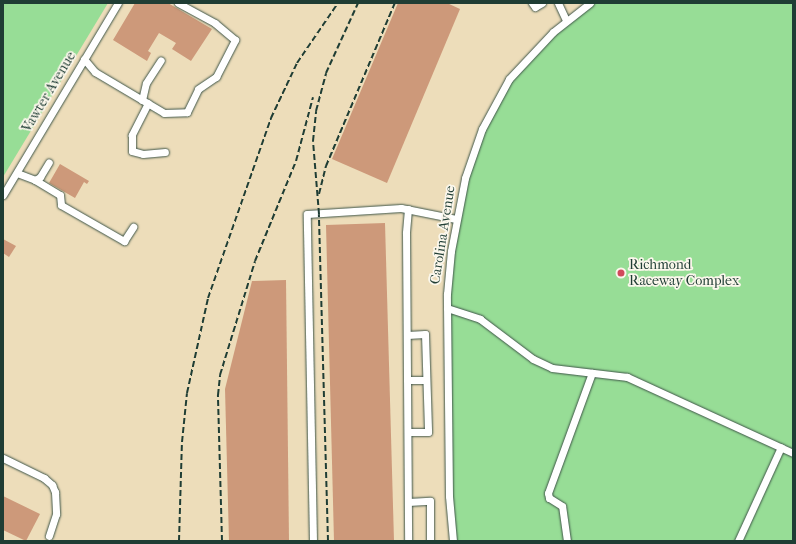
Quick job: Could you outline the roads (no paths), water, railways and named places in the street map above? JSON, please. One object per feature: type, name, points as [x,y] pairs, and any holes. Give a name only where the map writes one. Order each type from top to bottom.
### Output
[{"type":"street","name":"Vawter Avenue","points":[[3,195],[118,3]]},
{"type":"street","points":[[84,59],[95,72],[164,113],[187,112],[198,89],[216,77],[236,40],[215,23],[178,3]]},
{"type":"street","points":[[532,3],[536,7],[542,3]]},
{"type":"street","points":[[558,3],[566,20]]},
{"type":"street","name":"Carolina Avenue","points":[[453,541],[448,428],[447,281],[456,219],[475,148],[498,99],[514,73],[566,20],[590,3]]},
{"type":"street","points":[[161,60],[146,84],[145,102],[132,135],[132,151],[143,154],[165,152]]},
{"type":"street","points":[[35,180],[40,177],[49,162]]},
{"type":"street","points":[[16,173],[35,180],[60,195],[61,205],[124,241],[133,227]]},
{"type":"street","points":[[408,209],[408,541]]},
{"type":"street","points":[[313,541],[307,214],[408,209],[456,219]]},
{"type":"street","points":[[447,308],[480,319],[533,359],[552,368],[627,377],[781,446],[793,453]]},
{"type":"street","points":[[407,335],[424,334],[428,432],[408,432]]},
{"type":"street","points":[[567,541],[562,506],[549,498],[548,493],[592,373]]},
{"type":"street","points":[[407,380],[426,380]]},
{"type":"street","points":[[738,541],[781,446]]},
{"type":"street","points":[[3,458],[44,478],[52,485],[55,492],[56,514],[49,536]]},
{"type":"street","points":[[408,502],[430,501],[430,541]]},
{"type":"railway","points":[[179,541],[182,442],[187,393],[208,298],[271,118],[297,63],[338,3]]},
{"type":"railway","points":[[328,541],[319,214],[313,141],[316,111],[326,73],[358,3]]},
{"type":"railway","points":[[319,194],[326,166],[395,3]]},
{"type":"railway","points":[[222,541],[218,395],[220,375],[255,261],[296,161],[313,97]]},
{"type":"place","name":"Richmond Raceway Complex","points":[[621,273]]}]
